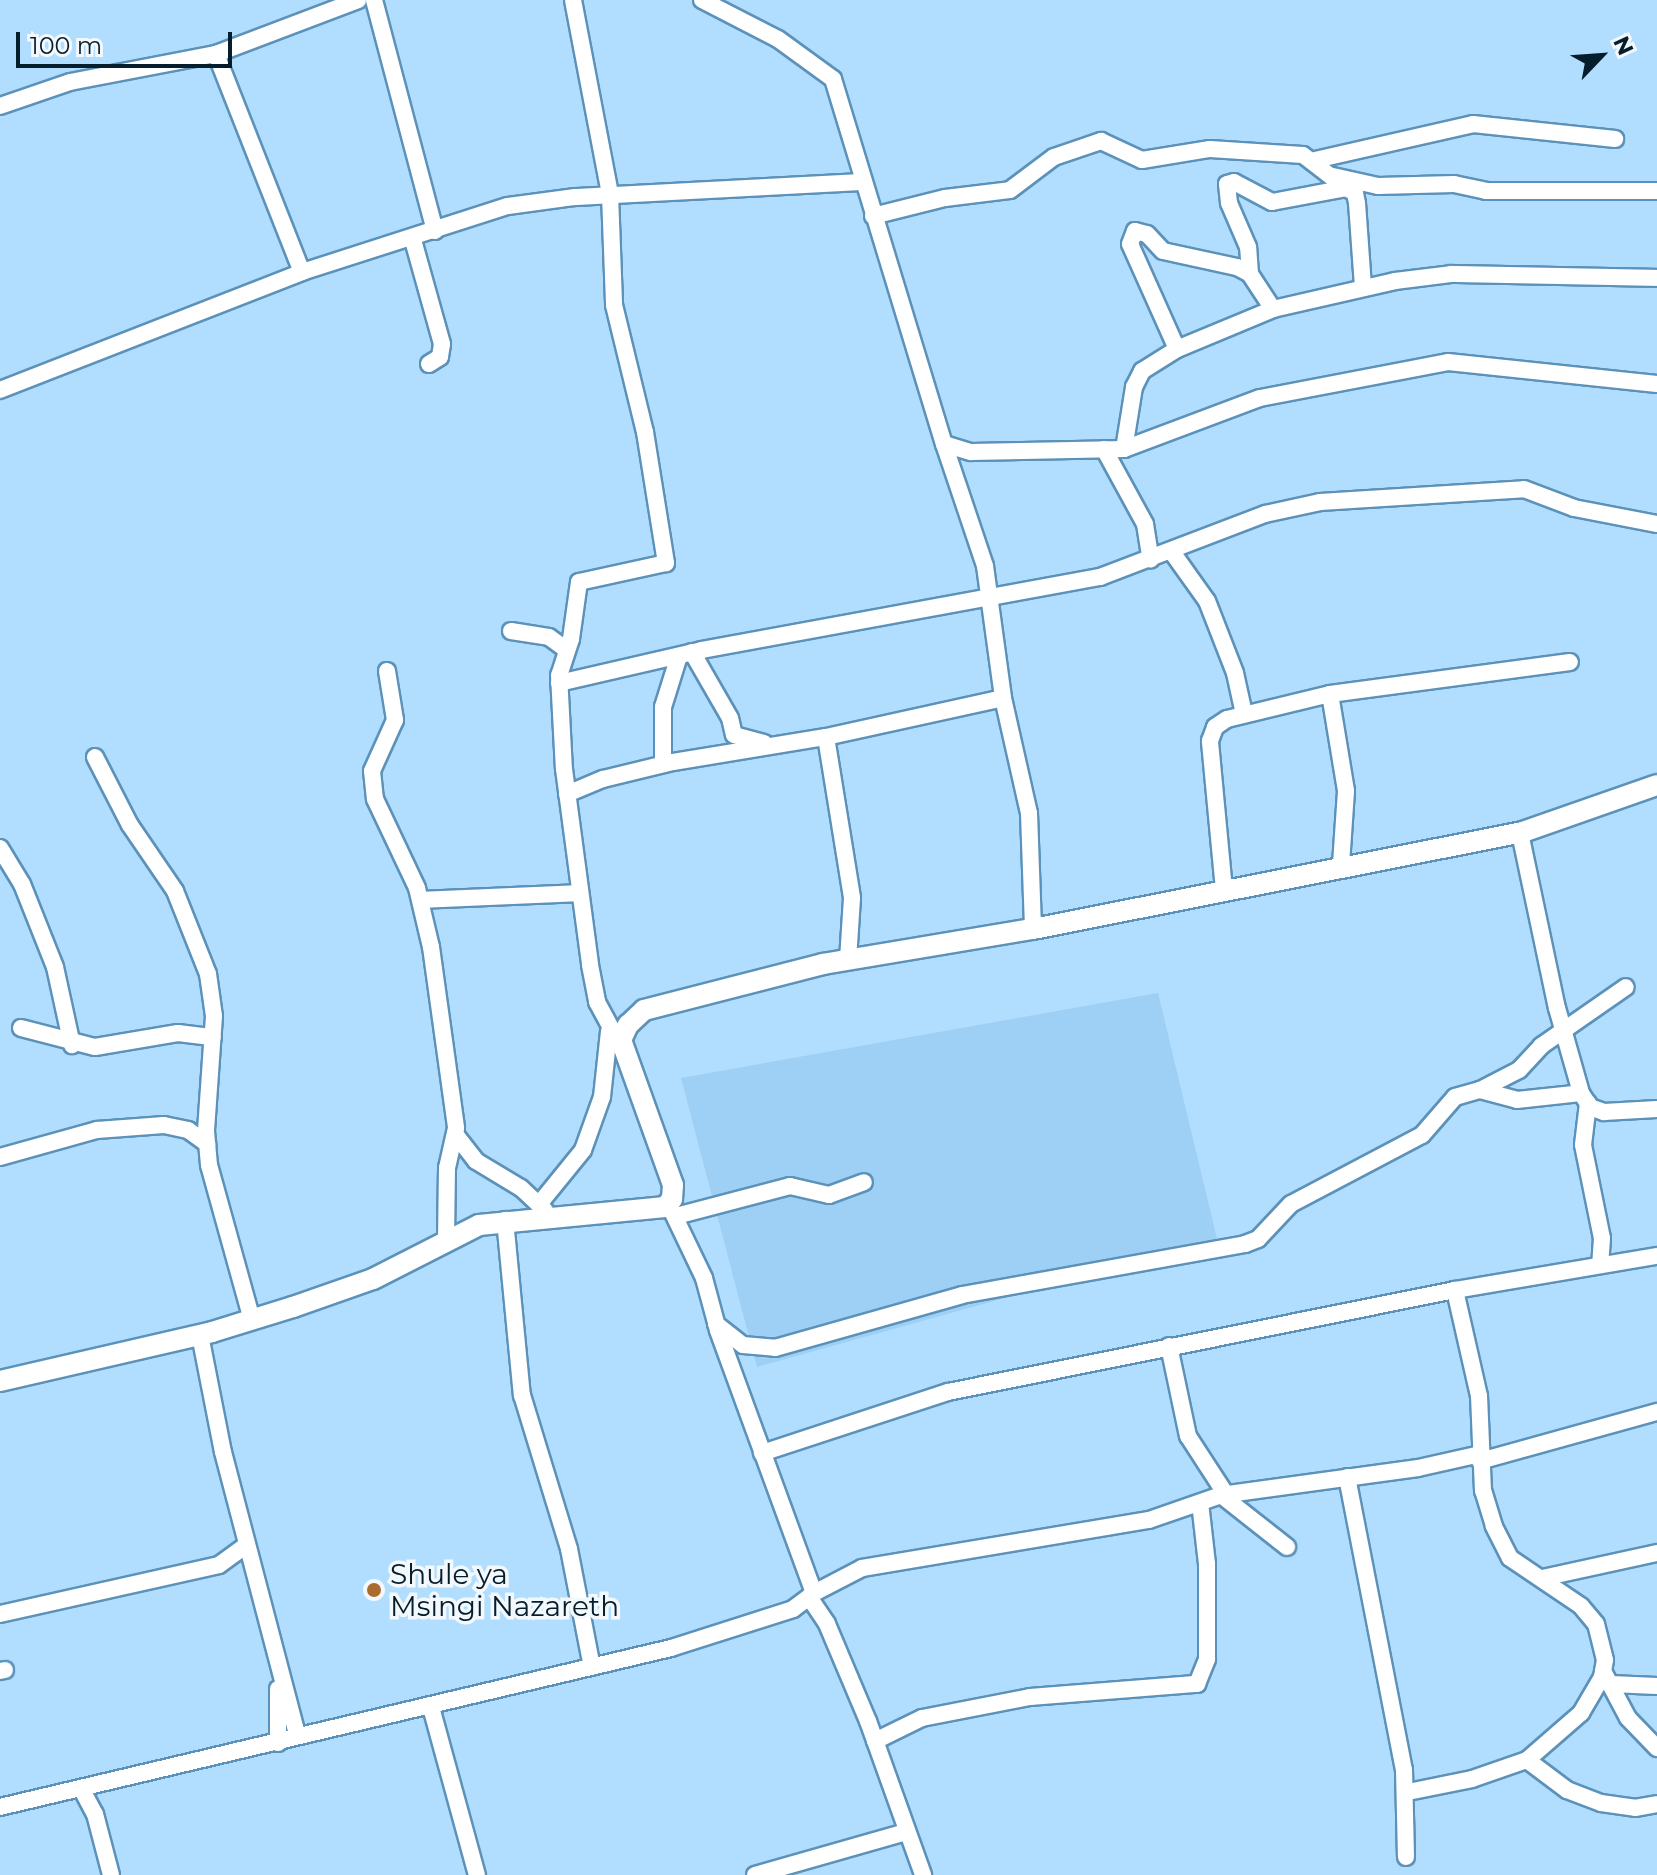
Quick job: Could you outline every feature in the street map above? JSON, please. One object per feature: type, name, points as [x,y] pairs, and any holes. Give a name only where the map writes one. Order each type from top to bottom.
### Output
[{"type":"street","points":[[0,106],[70,82],[216,54],[358,0]]},
{"type":"street","points":[[374,0],[435,231]]},
{"type":"street","points":[[573,0],[610,194],[612,291],[645,432],[666,563],[579,582],[559,683],[567,794],[597,1002],[609,1031],[625,1054]]},
{"type":"street","points":[[702,0],[778,39],[833,79],[847,114],[873,216],[944,444],[977,534],[1003,698],[1029,813],[1033,929]]},
{"type":"street","points":[[216,54],[302,272]]},
{"type":"street","points":[[873,216],[945,198],[1010,190],[1054,157],[1101,141],[1142,160],[1210,149],[1315,160],[1358,147],[1445,134],[1473,124],[1615,139]]},
{"type":"street","points":[[1315,160],[1355,193],[1363,287]]},
{"type":"street","points":[[1331,176],[1369,185],[1454,184],[1486,191],[1657,191]]},
{"type":"street","points":[[4,386],[302,272],[413,240],[508,206],[610,194],[863,182]]},
{"type":"street","points":[[1273,309],[1250,274],[1248,247],[1229,203],[1227,184],[1234,182],[1272,202],[1346,188]]},
{"type":"street","points":[[1177,349],[1130,236],[1140,231],[1163,251],[1250,274]]},
{"type":"street","points":[[413,240],[442,344],[440,357],[429,364]]},
{"type":"street","points":[[1124,449],[1134,387],[1142,371],[1177,349],[1273,309],[1363,287],[1451,274],[1657,278]]},
{"type":"street","points":[[944,444],[971,452],[1124,449],[1260,398],[1419,365],[1479,363],[1657,384]]},
{"type":"street","points":[[1104,449],[1145,524],[1151,560]]},
{"type":"street","points":[[559,683],[686,654],[1100,577],[1294,507],[1503,489],[1539,492],[1574,508],[1657,524]]},
{"type":"street","points":[[1172,552],[1207,601],[1235,673],[1244,714]]},
{"type":"street","points":[[511,631],[549,637],[567,650]]},
{"type":"street","points":[[686,654],[730,718],[734,735],[769,745]]},
{"type":"street","points":[[663,764],[663,707],[686,654]]},
{"type":"street","points":[[1224,890],[1210,741],[1215,727],[1244,714],[1330,694],[1570,662]]},
{"type":"street","points":[[387,671],[395,720],[372,771],[375,799],[421,900],[455,1134],[447,1168],[446,1239]]},
{"type":"street","points":[[1330,694],[1346,791],[1341,864]]},
{"type":"street","points":[[567,794],[603,779],[663,764],[826,737],[1003,698]]},
{"type":"street","points":[[826,737],[852,898],[848,960]]},
{"type":"street","points":[[95,757],[130,825],[175,891],[208,974],[213,1037],[207,1144],[220,1212],[252,1320]]},
{"type":"street","points":[[923,1875],[875,1741],[827,1624],[811,1595],[716,1324],[704,1278],[672,1210],[673,1185],[621,1040],[628,1025],[644,1010],[848,960],[1033,929],[1341,864],[1520,833],[1657,785]]},
{"type":"street","points":[[1520,833],[1563,1030],[1584,1098],[1583,1145],[1602,1238],[1600,1265]]},
{"type":"street","points":[[0,848],[35,912],[55,967],[72,1045]]},
{"type":"street","points":[[421,900],[580,893]]},
{"type":"street","points":[[716,1324],[743,1345],[775,1348],[962,1295],[1245,1244],[1258,1239],[1291,1204],[1403,1148],[1431,1126],[1445,1103],[1519,1070],[1563,1030],[1626,987]]},
{"type":"street","points":[[21,1028],[72,1045],[118,1045],[187,1033],[213,1037]]},
{"type":"street","points":[[544,1209],[583,1150],[602,1097],[609,1031]]},
{"type":"street","points":[[1480,1090],[1517,1100],[1584,1098],[1604,1112],[1657,1109]]},
{"type":"street","points":[[0,1157],[97,1130],[164,1125],[188,1130],[207,1144]]},
{"type":"street","points":[[455,1134],[476,1161],[544,1209]]},
{"type":"street","points":[[0,1381],[252,1320],[373,1279],[446,1239],[544,1209],[644,1213],[790,1186],[829,1195],[864,1182]]},
{"type":"street","points":[[505,1220],[522,1395],[569,1549],[592,1667]]},
{"type":"street","points":[[762,1453],[948,1392],[1455,1290],[1657,1256]]},
{"type":"street","points":[[1455,1290],[1479,1396],[1480,1457],[1487,1506],[1502,1544],[1510,1558],[1542,1578],[1596,1624],[1603,1644],[1607,1678],[1628,1718],[1657,1748]]},
{"type":"street","points":[[200,1335],[278,1676],[297,1735]]},
{"type":"street","points":[[1169,1346],[1188,1436],[1224,1495],[1287,1547]]},
{"type":"street","points":[[0,1807],[278,1743],[297,1735],[431,1707],[726,1632],[793,1609],[811,1595],[862,1568],[1149,1520],[1224,1495],[1480,1457],[1657,1412]]},
{"type":"street","points":[[1347,1477],[1408,1792],[1406,1857]]},
{"type":"street","points":[[875,1741],[922,1718],[1030,1697],[1117,1686],[1197,1684],[1207,1659],[1207,1564],[1200,1503]]},
{"type":"street","points":[[0,1614],[225,1562],[247,1545]]},
{"type":"street","points":[[1542,1578],[1657,1553]]},
{"type":"street","points":[[225,1562],[254,1569]]},
{"type":"street","points":[[278,1676],[278,1743]]},
{"type":"street","points":[[1408,1792],[1527,1760],[1581,1713],[1607,1678]]},
{"type":"street","points":[[1607,1678],[1657,1686]]},
{"type":"street","points":[[431,1707],[477,1875]]},
{"type":"street","points":[[1527,1760],[1567,1790],[1601,1803],[1635,1808],[1657,1804]]},
{"type":"street","points":[[81,1788],[104,1841],[111,1875]]},
{"type":"street","points":[[755,1875],[906,1832]]},
{"type":"shaded area","points":[[1158,993],[1217,1239],[757,1367],[681,1078]]},
{"type":"place","name":"Shule ya Msingi Nazareth","points":[[374,1590]]}]
